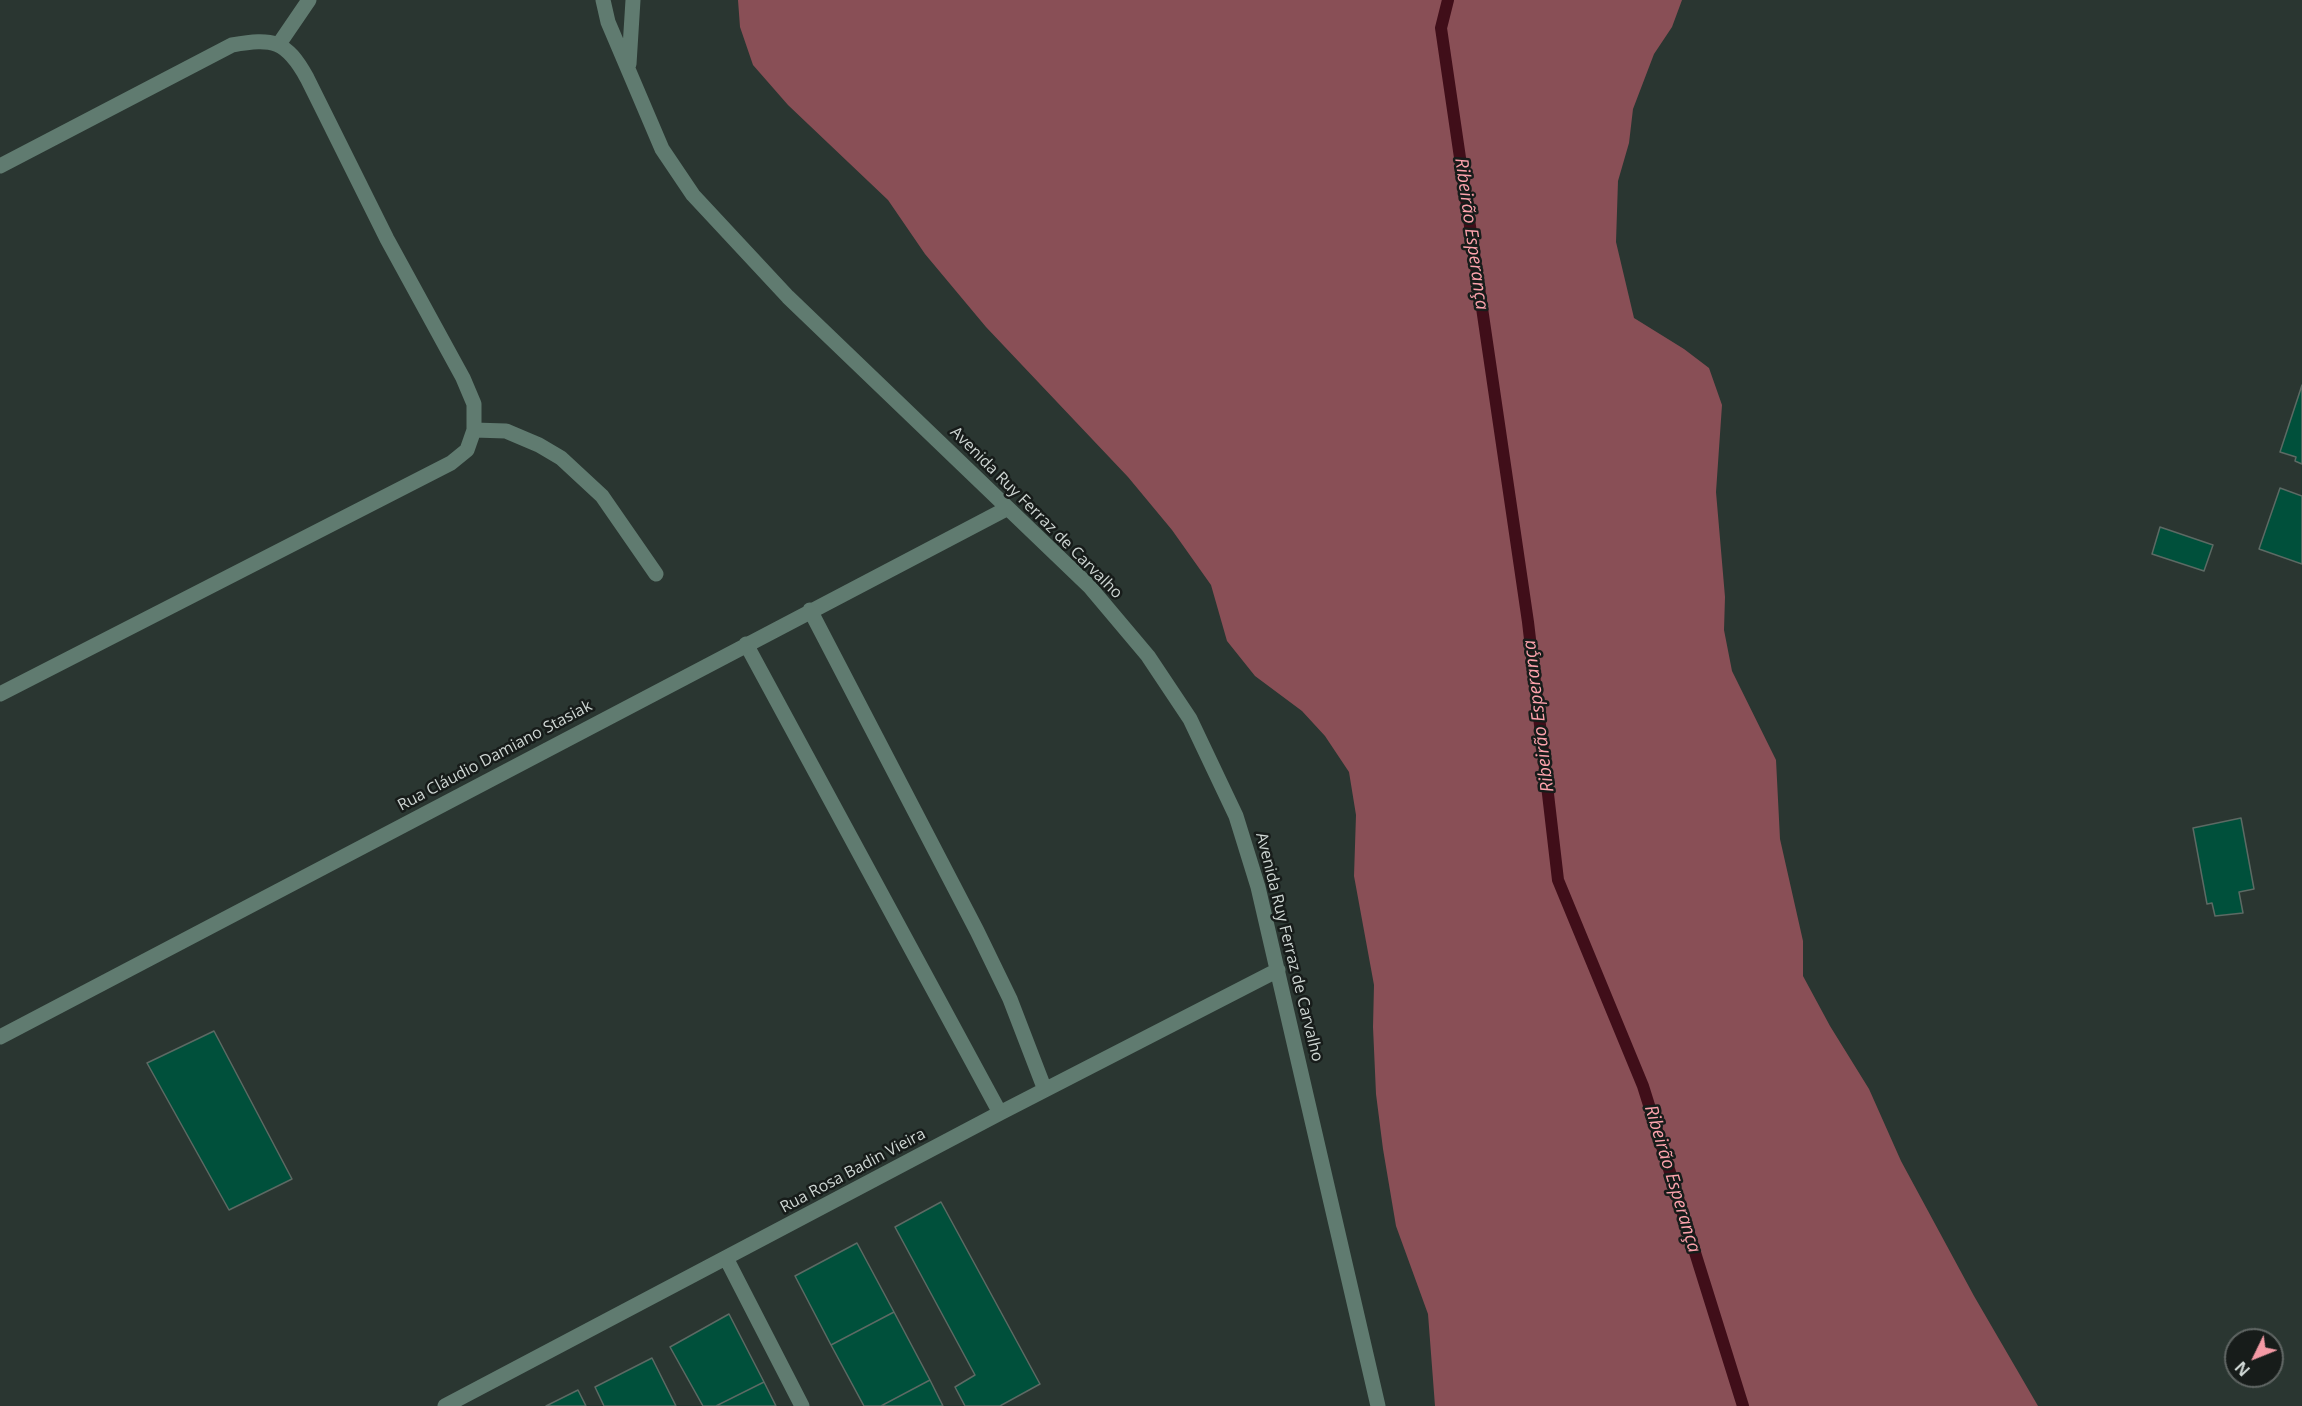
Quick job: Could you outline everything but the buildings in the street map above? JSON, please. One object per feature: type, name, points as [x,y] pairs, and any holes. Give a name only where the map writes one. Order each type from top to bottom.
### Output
[{"type":"street","points":[[279,44],[309,0]]},
{"type":"street","name":"Avenida Ruy Ferraz de Carvalho","points":[[603,0],[608,22],[662,149],[693,195],[788,297],[1089,586],[1148,656],[1190,719],[1236,816],[1258,887],[1378,1406]]},
{"type":"street","points":[[629,67],[633,0]]},
{"type":"street","points":[[0,166],[232,45],[256,41],[279,44],[296,58],[307,78],[387,239],[463,378],[474,404],[474,430],[467,450],[451,463],[0,694]]},
{"type":"street","points":[[474,430],[506,431],[531,441],[561,458],[603,496],[656,574]]},
{"type":"street","name":"Rua Cláudio Damiano Stasiak","points":[[0,1037],[1008,508]]},
{"type":"street","points":[[810,610],[977,931],[1010,999],[1045,1090]]},
{"type":"street","points":[[746,644],[1000,1113]]},
{"type":"street","name":"Rua Rosa Badin Vieira","points":[[445,1406],[1000,1113],[1278,970]]},
{"type":"street","points":[[726,1258],[802,1406]]},
{"type":"shaded area","points":[[738,0],[1682,0],[1672,27],[1654,54],[1633,109],[1629,143],[1618,181],[1616,242],[1634,318],[1684,349],[1709,368],[1722,405],[1716,492],[1725,597],[1724,630],[1732,671],[1776,760],[1780,839],[1803,941],[1803,976],[1830,1026],[1869,1089],[1901,1161],[1974,1296],[2038,1406],[1435,1406],[1428,1314],[1396,1226],[1383,1149],[1376,1094],[1374,985],[1354,876],[1356,815],[1349,772],[1325,736],[1302,711],[1255,676],[1227,641],[1211,585],[1172,530],[1128,477],[986,327],[925,254],[888,200],[788,105],[753,65],[740,27]]},
{"type":"waterway","name":"Ribeirão Esperança","points":[[1448,0],[1441,28],[1528,622],[1558,880],[1643,1086],[1743,1406]]}]
